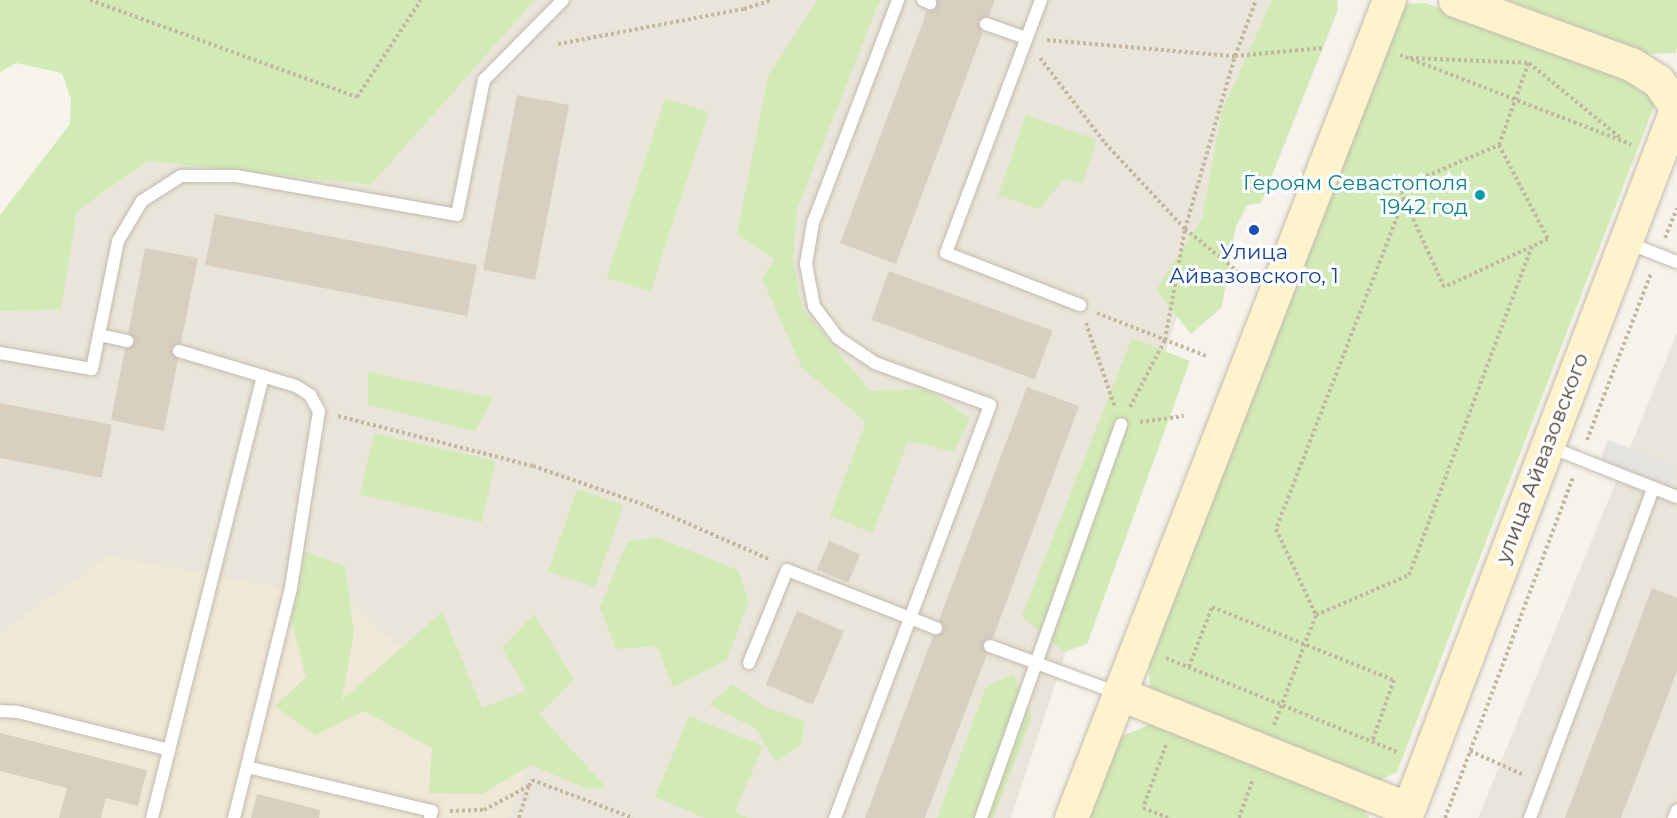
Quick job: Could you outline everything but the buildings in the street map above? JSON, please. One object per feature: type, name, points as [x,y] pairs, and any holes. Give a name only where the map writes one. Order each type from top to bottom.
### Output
[{"type":"main road","points":[[1071,818],[1389,0]]},
{"type":"main road","name":"улица Айвазовского","points":[[1118,693],[1264,751],[1407,813],[1677,107],[1658,81],[1631,64],[1455,0]]},
{"type":"lane","points":[[0,353],[92,369],[118,241],[142,201],[181,176],[236,176],[457,215],[484,80],[563,0]]},
{"type":"lane","points":[[834,818],[990,405],[875,363],[838,338],[814,306],[806,264],[813,223],[898,0]]},
{"type":"lane","points":[[1041,0],[946,253],[1080,305]]},
{"type":"lane","points":[[986,24],[1026,38]]},
{"type":"lane","points":[[1626,242],[1677,262]]},
{"type":"lane","points":[[99,335],[127,341]]},
{"type":"lane","points":[[179,351],[296,386],[310,395],[319,411],[291,588],[234,818]]},
{"type":"lane","points":[[152,818],[263,376]]},
{"type":"lane","points":[[981,818],[1121,424]]},
{"type":"lane","points":[[1546,446],[1677,497]]},
{"type":"lane","points":[[1530,818],[1653,489]]},
{"type":"lane","points":[[749,663],[787,570],[936,628]]},
{"type":"lane","points":[[990,646],[1118,693]]},
{"type":"lane","points":[[0,711],[18,712],[169,750]]},
{"type":"lane","points":[[247,766],[431,815]]},
{"type":"lane","points":[[1674,818],[1677,811]]},
{"type":"path","points":[[90,0],[357,97],[421,0]]},
{"type":"path","points":[[558,44],[744,9],[772,0]]},
{"type":"path","points":[[1121,424],[1165,340],[1185,228],[1235,56],[1256,0]]},
{"type":"path","points":[[1499,145],[1399,188],[1444,287],[1548,239],[1499,145],[1541,31]]},
{"type":"path","points":[[1026,38],[1235,56],[1323,48]]},
{"type":"path","points":[[1026,38],[1105,143],[1185,228],[1237,271]]},
{"type":"path","points":[[1389,51],[1632,144]]},
{"type":"path","points":[[1407,58],[1529,63],[1625,141]]},
{"type":"path","points":[[1239,818],[1316,615],[1276,529],[1404,200]]},
{"type":"path","points":[[1445,818],[1677,208]]},
{"type":"path","points":[[1316,615],[1409,575],[1532,246]]},
{"type":"path","points":[[1080,305],[1206,356]]},
{"type":"path","points":[[1080,305],[1121,424]]},
{"type":"path","points":[[319,411],[532,466],[650,507],[762,555]]},
{"type":"path","points":[[1121,424],[1184,416]]},
{"type":"path","points":[[1190,667],[1212,608],[1305,644],[1394,681],[1372,742]]},
{"type":"path","points":[[1163,657],[1399,753]]},
{"type":"path","points":[[1169,818],[1143,808],[1177,717]]},
{"type":"path","points":[[1470,751],[1542,783]]},
{"type":"path","points":[[519,818],[532,780],[633,818]]},
{"type":"path","points":[[431,815],[484,810],[529,786]]},
{"type":"shaded area","points":[[535,0],[1282,0],[1011,818],[0,818],[0,311],[61,310],[77,211],[148,161],[371,185]]},
{"type":"shaded area","points":[[1677,333],[1677,818],[1478,818]]},
{"type":"shaded area","points":[[1608,440],[1677,466],[1669,488],[1600,461]]},
{"type":"shaded area","points":[[109,556],[348,600],[527,764],[509,818],[0,818],[0,633]]},
{"type":"green space","points":[[0,0],[535,0],[371,185],[148,161],[77,211],[61,310],[0,311],[0,215],[70,124],[71,99],[62,73],[16,63],[0,72]]},
{"type":"green space","points":[[818,0],[880,0],[797,209],[793,261],[802,308],[870,391],[925,389],[970,418],[954,452],[908,441],[873,533],[830,516],[866,422],[802,368],[762,278],[775,259],[737,235],[768,76]]},
{"type":"green space","points":[[1272,0],[1337,0],[1338,10],[1261,203],[1247,205],[1235,229],[1222,307],[1191,334],[1156,290],[1202,218],[1222,111]]},
{"type":"green space","points":[[1507,0],[1677,0],[1677,47],[1675,53],[1650,54]]},
{"type":"green space","points":[[1426,3],[1632,79],[1646,89],[1655,104],[1397,772],[1378,781],[1150,689],[1149,661],[1394,14],[1405,4]]},
{"type":"green space","points":[[665,98],[709,112],[650,292],[607,278]]},
{"type":"green space","points":[[1026,115],[1097,140],[1082,184],[1065,178],[1039,209],[998,195]]},
{"type":"green space","points":[[1132,338],[1190,361],[1087,644],[1064,652],[1022,616]]},
{"type":"green space","points":[[368,372],[493,398],[475,431],[368,405]]},
{"type":"green space","points":[[374,433],[496,461],[482,523],[360,494]]},
{"type":"green space","points":[[577,489],[623,505],[595,587],[549,571]]},
{"type":"green space","points":[[656,537],[738,570],[749,601],[727,660],[673,687],[657,646],[616,649],[600,607],[627,542]]},
{"type":"green space","points":[[306,552],[345,566],[354,632],[342,700],[442,612],[482,708],[527,691],[502,648],[534,614],[574,680],[539,714],[605,786],[590,790],[531,765],[482,794],[429,793],[432,748],[364,711],[315,735],[275,706],[306,677],[291,618]]},
{"type":"green space","points":[[1013,674],[1032,717],[993,818],[937,818],[986,687]]},
{"type":"green space","points":[[732,684],[763,706],[805,721],[801,745],[776,762],[755,728],[709,705]]},
{"type":"green space","points":[[689,716],[763,746],[735,812],[748,818],[705,818],[655,797]]},
{"type":"green space","points":[[1151,724],[1365,810],[1369,818],[1089,818],[1120,737]]},
{"type":"place","name":"Героям Севастополя 1942 год","points":[[1480,195]]},
{"type":"place","name":"Улица Айвазовского, 1","points":[[1254,230]]}]
